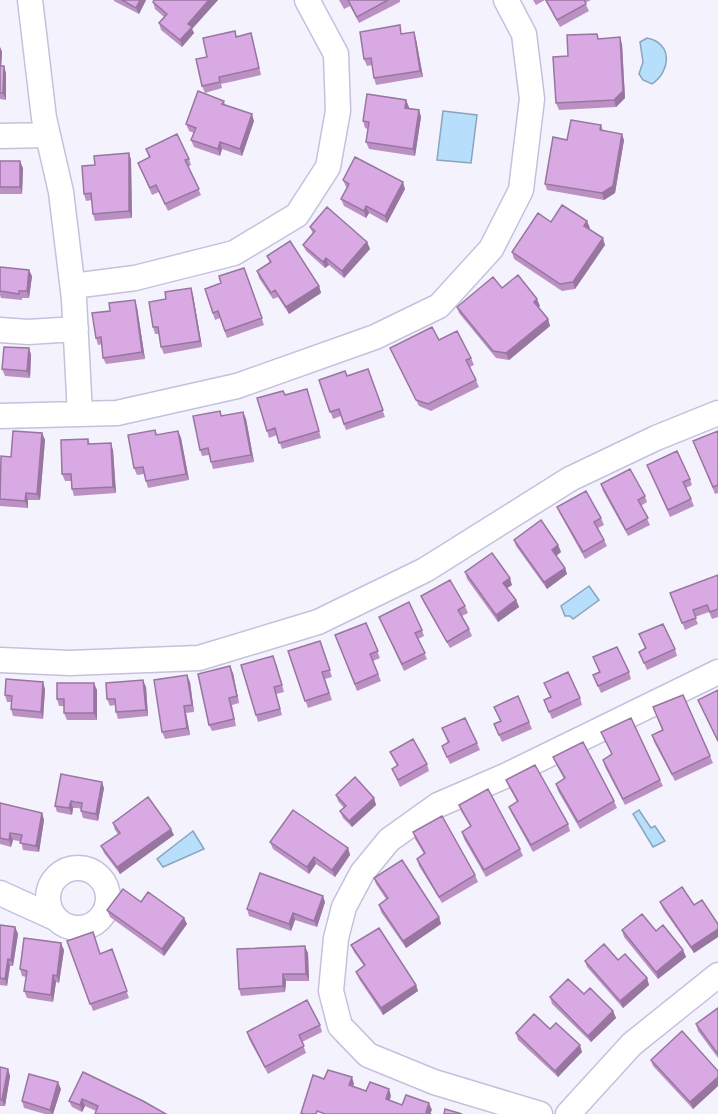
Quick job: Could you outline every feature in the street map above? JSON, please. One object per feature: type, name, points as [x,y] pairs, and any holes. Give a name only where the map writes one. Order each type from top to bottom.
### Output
[{"type":"street","points":[[30,0],[48,135],[61,192],[73,286],[80,414]]},
{"type":"street","points":[[73,286],[135,278],[234,253],[297,215],[328,167],[338,111],[336,54],[307,0]]},
{"type":"street","points":[[0,416],[117,413],[237,386],[375,337],[439,306],[491,249],[521,190],[532,99],[524,33],[506,0]]},
{"type":"street","points":[[0,136],[48,135]]},
{"type":"street","points":[[0,330],[28,332],[76,329]]},
{"type":"street","points":[[0,660],[70,663],[199,658],[318,622],[425,570],[570,479],[656,438],[718,413]]},
{"type":"street","points":[[540,1114],[434,1082],[368,1055],[340,1026],[331,991],[336,939],[344,907],[362,873],[388,840],[438,805],[506,776],[718,672]]},
{"type":"street","points":[[78,869],[96,875],[107,891],[105,911],[92,925],[72,928],[7,897],[36,897],[49,890],[60,875],[78,869]]},
{"type":"street","points":[[49,890],[50,909],[55,918]]},
{"type":"street","points":[[568,1114],[632,1044],[718,975]]},
{"type":"water","points":[[647,38],[661,45],[666,58],[663,72],[652,84],[643,80],[639,74],[643,62],[640,42]]},
{"type":"water","points":[[443,111],[477,115],[471,163],[437,160]]},
{"type":"water","points":[[589,586],[599,600],[573,619],[565,616],[561,606]]},
{"type":"water","points":[[639,810],[651,828],[655,826],[665,841],[653,847],[633,814]]},
{"type":"water","points":[[193,831],[204,849],[163,867],[157,859]]},
{"type":"building","points":[[122,0],[140,0],[136,8]]},
{"type":"building","points":[[154,0],[209,0],[188,24],[192,27],[180,40],[159,23],[167,14],[153,2]]},
{"type":"building","points":[[348,0],[388,0],[357,17]]},
{"type":"building","points":[[546,0],[584,0],[586,4],[557,20]]},
{"type":"building","points":[[400,25],[401,34],[414,32],[420,71],[374,78],[371,58],[364,59],[360,32]]},
{"type":"building","points":[[235,31],[236,37],[251,33],[259,68],[219,77],[220,82],[202,86],[196,59],[207,57],[203,38]]},
{"type":"building","points":[[597,34],[598,39],[620,37],[623,91],[614,100],[556,103],[553,57],[568,56],[567,35]]},
{"type":"building","points":[[0,66],[4,66],[3,93],[0,93]]},
{"type":"building","points":[[198,91],[224,101],[222,104],[252,114],[240,149],[220,142],[218,149],[191,140],[196,128],[186,124]]},
{"type":"building","points":[[367,94],[406,100],[405,108],[419,110],[413,149],[366,142],[369,122],[363,121]]},
{"type":"building","points":[[571,120],[601,125],[600,130],[622,134],[613,186],[602,193],[545,184],[553,137],[567,140]]},
{"type":"building","points":[[177,134],[189,159],[185,160],[199,189],[165,204],[156,185],[150,188],[138,163],[150,157],[146,149]]},
{"type":"building","points":[[129,153],[129,211],[93,214],[91,193],[84,194],[82,166],[95,165],[94,156]]},
{"type":"building","points":[[355,157],[403,182],[385,216],[366,206],[364,211],[341,199],[349,184],[343,180]]},
{"type":"building","points":[[0,161],[20,161],[20,187],[0,187]]},
{"type":"building","points":[[562,205],[587,221],[584,226],[603,238],[573,282],[560,284],[512,252],[538,213],[551,222]]},
{"type":"building","points":[[327,207],[367,242],[342,271],[326,258],[323,262],[303,245],[315,231],[310,227]]},
{"type":"building","points":[[290,241],[319,286],[286,307],[275,290],[271,293],[257,271],[271,262],[267,256]]},
{"type":"building","points":[[0,267],[29,270],[27,291],[19,291],[19,294],[0,291]]},
{"type":"building","points":[[244,268],[262,318],[225,331],[218,311],[213,313],[205,289],[221,283],[219,276]]},
{"type":"building","points":[[518,275],[537,299],[534,302],[548,319],[506,353],[493,351],[457,307],[493,277],[502,288]]},
{"type":"building","points":[[191,288],[200,341],[161,347],[158,327],[153,327],[149,302],[166,299],[165,292]]},
{"type":"building","points":[[135,300],[142,352],[103,358],[101,337],[96,338],[92,313],[110,311],[109,303]]},
{"type":"building","points":[[432,327],[439,340],[457,331],[471,358],[466,360],[476,380],[428,404],[416,400],[390,348]]},
{"type":"building","points":[[4,347],[29,348],[27,371],[2,369]]},
{"type":"building","points":[[368,369],[383,410],[344,424],[339,409],[330,412],[319,380],[345,371],[347,376]]},
{"type":"building","points":[[307,389],[319,431],[279,443],[275,428],[267,431],[257,398],[283,391],[285,395]]},
{"type":"building","points":[[220,411],[221,416],[243,412],[251,455],[211,462],[208,448],[200,450],[193,416]]},
{"type":"building","points":[[155,430],[156,435],[178,431],[186,474],[146,481],[143,467],[134,468],[128,435]]},
{"type":"building","points":[[13,431],[42,433],[37,494],[26,493],[25,501],[0,499],[1,456],[11,457]]},
{"type":"building","points":[[718,431],[718,485],[713,487],[693,441]]},
{"type":"building","points":[[88,439],[88,444],[111,443],[113,487],[72,489],[71,474],[62,474],[61,440]]},
{"type":"building","points":[[677,451],[690,479],[683,482],[691,499],[668,510],[647,465]]},
{"type":"building","points":[[630,469],[645,496],[638,500],[648,518],[626,530],[601,484]]},
{"type":"building","points":[[586,491],[601,518],[594,522],[604,540],[583,552],[557,507]]},
{"type":"building","points":[[541,520],[558,545],[552,550],[565,568],[544,582],[514,540]]},
{"type":"building","points":[[492,553],[510,578],[503,583],[516,600],[496,615],[465,572]]},
{"type":"building","points":[[718,575],[718,609],[710,612],[707,605],[693,610],[696,618],[682,623],[670,593]]},
{"type":"building","points":[[450,580],[465,606],[458,610],[469,629],[447,642],[421,596]]},
{"type":"building","points":[[409,602],[422,630],[415,633],[425,653],[402,664],[379,617]]},
{"type":"building","points":[[366,623],[378,651],[370,654],[378,674],[355,684],[335,635]]},
{"type":"building","points":[[663,624],[675,649],[644,663],[639,652],[646,648],[639,634]]},
{"type":"building","points":[[320,641],[330,670],[322,672],[329,693],[305,701],[288,651]]},
{"type":"building","points":[[617,647],[629,672],[598,686],[593,675],[600,672],[593,657]]},
{"type":"building","points":[[273,656],[282,685],[274,687],[280,709],[256,715],[241,665]]},
{"type":"building","points":[[230,666],[237,696],[229,698],[234,719],[209,725],[198,674]]},
{"type":"building","points":[[568,672],[580,698],[549,712],[544,700],[551,697],[544,683]]},
{"type":"building","points":[[187,675],[192,705],[184,706],[187,728],[162,732],[154,680]]},
{"type":"building","points":[[6,679],[43,682],[41,712],[11,709],[12,696],[5,695]]},
{"type":"building","points":[[143,680],[146,710],[116,712],[115,699],[107,699],[106,683]]},
{"type":"building","points":[[57,683],[94,683],[94,713],[64,713],[64,699],[57,699]]},
{"type":"building","points":[[718,690],[718,741],[698,700]]},
{"type":"building","points":[[683,695],[710,756],[672,774],[652,735],[663,730],[653,707]]},
{"type":"building","points":[[518,696],[529,722],[499,735],[494,724],[501,721],[494,707]]},
{"type":"building","points":[[465,718],[477,743],[447,757],[442,746],[449,742],[442,728]]},
{"type":"building","points":[[631,718],[660,780],[623,799],[603,760],[612,754],[601,732]]},
{"type":"building","points":[[413,739],[427,764],[398,780],[392,769],[398,765],[390,752]]},
{"type":"building","points":[[583,742],[614,801],[578,822],[556,784],[565,778],[553,757]]},
{"type":"building","points":[[535,765],[568,824],[531,845],[509,807],[518,801],[506,780]]},
{"type":"building","points":[[61,774],[102,782],[96,814],[81,811],[82,803],[71,801],[69,808],[55,806]]},
{"type":"building","points":[[355,777],[374,798],[349,821],[340,811],[346,806],[336,795]]},
{"type":"building","points":[[488,789],[520,849],[484,870],[462,832],[471,826],[459,805]]},
{"type":"building","points":[[148,797],[171,829],[117,867],[101,846],[120,833],[113,823]]},
{"type":"building","points":[[0,803],[42,813],[36,846],[20,843],[22,835],[10,833],[9,840],[0,838]]},
{"type":"building","points":[[293,810],[348,848],[332,870],[314,857],[307,867],[270,842]]},
{"type":"building","points":[[442,816],[475,875],[439,897],[417,859],[425,853],[413,832]]},
{"type":"building","points":[[402,860],[439,917],[403,941],[379,905],[388,898],[374,878]]},
{"type":"building","points":[[260,873],[323,896],[314,921],[293,913],[289,924],[247,909]]},
{"type":"building","points":[[682,887],[694,905],[702,900],[718,924],[718,929],[691,947],[660,902]]},
{"type":"building","points":[[123,889],[141,902],[148,892],[184,918],[162,949],[107,910]]},
{"type":"building","points":[[642,914],[656,931],[663,925],[683,950],[656,972],[622,930]]},
{"type":"building","points":[[0,925],[15,927],[11,960],[8,959],[5,979],[0,978]]},
{"type":"building","points":[[379,928],[416,985],[381,1008],[356,972],[365,965],[351,945]]},
{"type":"building","points":[[93,932],[100,954],[112,949],[127,991],[90,1004],[67,941]]},
{"type":"building","points":[[24,938],[61,943],[57,976],[53,975],[51,995],[24,991],[27,971],[20,969]]},
{"type":"building","points":[[604,944],[618,960],[625,954],[647,978],[620,1001],[585,961]]},
{"type":"building","points":[[305,946],[306,974],[283,974],[283,986],[239,989],[237,949]]},
{"type":"building","points":[[568,979],[584,994],[590,988],[613,1011],[588,1036],[550,997]]},
{"type":"building","points":[[307,1000],[320,1025],[299,1035],[304,1046],[265,1067],[247,1032]]},
{"type":"building","points":[[718,1008],[718,1054],[696,1024]]},
{"type":"building","points":[[534,1014],[550,1029],[556,1023],[580,1045],[555,1071],[516,1033]]},
{"type":"building","points":[[682,1031],[718,1071],[718,1077],[690,1102],[651,1060]]},
{"type":"building","points":[[0,1067],[8,1069],[2,1100],[0,1099]]},
{"type":"building","points":[[328,1070],[352,1077],[349,1085],[366,1091],[370,1082],[389,1089],[386,1099],[402,1105],[406,1095],[429,1103],[426,1112],[431,1114],[325,1114],[317,1111],[316,1114],[301,1113],[313,1075],[324,1079]]},
{"type":"building","points":[[83,1072],[166,1114],[95,1114],[98,1106],[82,1099],[80,1105],[69,1101]]},
{"type":"building","points":[[29,1074],[58,1082],[50,1110],[22,1101]]},
{"type":"building","points":[[445,1109],[462,1114],[444,1114]]}]
